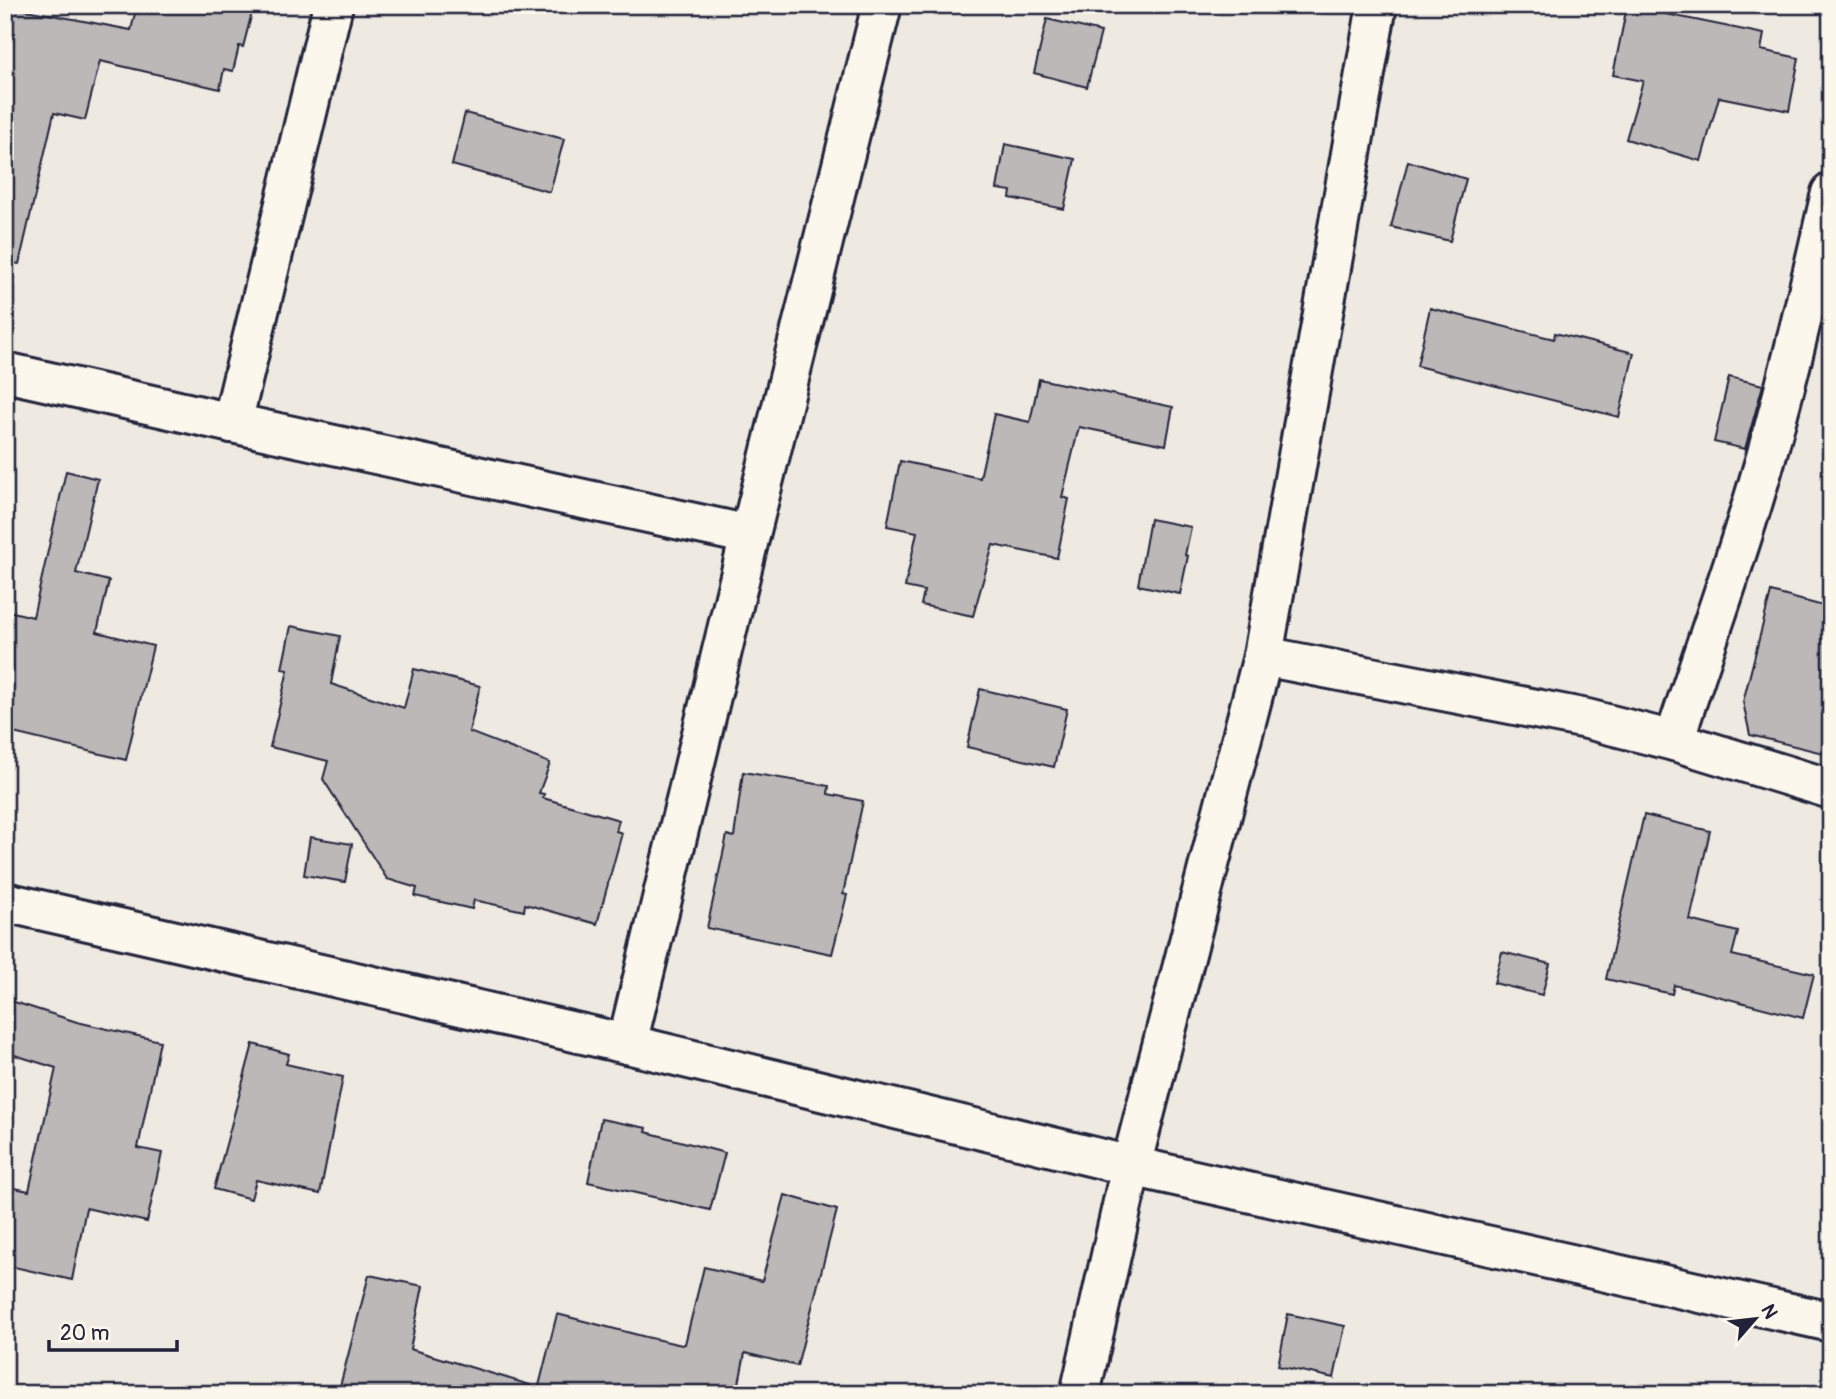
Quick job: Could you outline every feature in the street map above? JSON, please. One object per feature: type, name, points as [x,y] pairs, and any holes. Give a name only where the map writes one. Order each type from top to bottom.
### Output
[{"type":"street","points":[[232,423],[333,5]]},
{"type":"street","points":[[627,1044],[881,5]]},
{"type":"street","points":[[1080,1394],[1131,1166],[1263,656],[1377,5]]},
{"type":"street","points":[[1674,741],[1770,444],[1831,193]]},
{"type":"street","points":[[5,372],[750,535]]},
{"type":"street","points":[[1263,656],[1587,719],[1674,741],[1831,789]]},
{"type":"street","points":[[5,902],[627,1044],[1131,1166],[1831,1322]]},
{"type":"building","points":[[137,5],[254,5],[243,47],[239,46],[233,71],[224,69],[220,89],[100,61],[85,120],[54,113],[19,264],[5,262],[5,6],[131,30]]},
{"type":"building","points":[[1627,6],[1764,34],[1761,50],[1799,58],[1789,111],[1719,97],[1701,161],[1626,139],[1643,81],[1613,75]]},
{"type":"building","points":[[1047,19],[1101,32],[1087,87],[1034,73]]},
{"type":"building","points":[[465,113],[564,139],[550,192],[452,165]]},
{"type":"building","points":[[1005,144],[1075,159],[1064,209],[1010,198],[1011,191],[997,189]]},
{"type":"building","points":[[1408,161],[1466,179],[1450,241],[1391,227]]},
{"type":"building","points":[[1430,308],[1554,339],[1555,333],[1634,353],[1619,417],[1417,366]]},
{"type":"building","points":[[1729,377],[1763,385],[1745,449],[1714,442]]},
{"type":"building","points":[[1039,379],[1173,407],[1166,445],[1079,427],[1062,497],[1069,499],[1057,558],[993,545],[973,616],[921,605],[924,591],[905,587],[917,532],[887,526],[900,461],[980,478],[994,414],[1030,422]]},
{"type":"building","points":[[66,471],[98,479],[76,573],[109,581],[97,632],[153,646],[126,760],[5,731],[5,610],[33,617]]},
{"type":"building","points":[[1150,519],[1191,527],[1180,594],[1138,585]]},
{"type":"building","points":[[1771,592],[1831,608],[1831,755],[1750,735],[1743,702]]},
{"type":"building","points":[[291,626],[340,636],[331,684],[404,708],[414,669],[480,686],[469,732],[550,763],[539,793],[544,794],[543,798],[619,820],[616,831],[622,833],[597,924],[525,904],[524,911],[474,900],[472,909],[415,896],[417,888],[387,879],[323,779],[328,761],[270,747],[288,670],[282,669]]},
{"type":"building","points":[[980,689],[1067,709],[1054,767],[967,747]]},
{"type":"building","points":[[743,772],[829,786],[828,794],[863,801],[843,894],[847,895],[832,954],[707,928],[727,835],[734,837]]},
{"type":"building","points":[[1644,815],[1710,831],[1690,920],[1738,932],[1732,955],[1814,974],[1803,1018],[1674,985],[1672,994],[1606,979]]},
{"type":"building","points":[[310,837],[352,844],[345,882],[304,875]]},
{"type":"building","points":[[1502,952],[1550,964],[1542,995],[1494,983]]},
{"type":"building","points":[[5,999],[77,1022],[160,1041],[138,1148],[162,1153],[147,1222],[86,1208],[72,1280],[5,1265],[5,1186],[29,1191],[56,1068],[5,1052]]},
{"type":"building","points":[[253,1044],[289,1054],[286,1064],[343,1077],[320,1194],[256,1180],[251,1199],[214,1189]]},
{"type":"building","points":[[601,1119],[647,1128],[646,1132],[725,1153],[710,1210],[588,1182]]},
{"type":"building","points":[[785,1195],[837,1210],[797,1366],[745,1353],[737,1394],[698,1394],[660,1385],[658,1394],[537,1394],[557,1314],[685,1344],[704,1267],[762,1281]]},
{"type":"building","points":[[369,1275],[423,1286],[410,1349],[530,1385],[529,1394],[338,1394]]},
{"type":"building","points":[[1288,1314],[1345,1326],[1334,1378],[1278,1366]]}]
